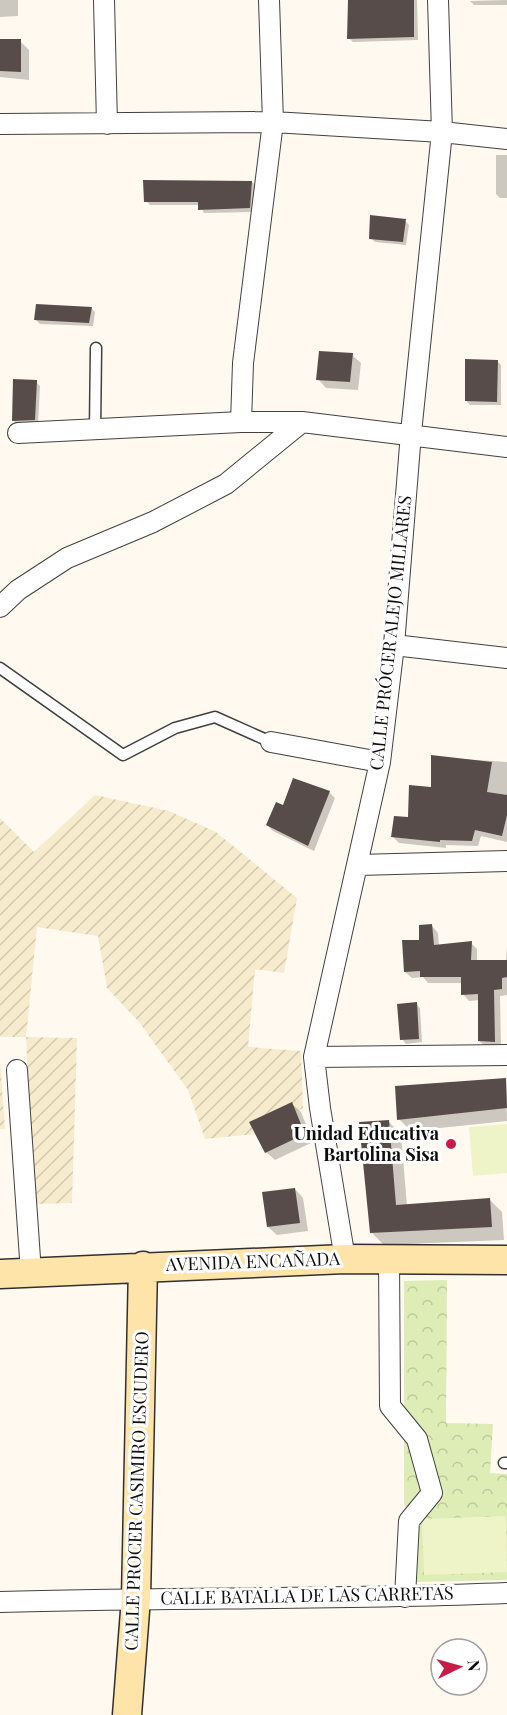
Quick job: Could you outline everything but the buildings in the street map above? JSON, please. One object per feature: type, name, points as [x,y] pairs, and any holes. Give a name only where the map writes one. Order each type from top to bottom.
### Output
[{"type":"main road","name":"AVENIDA ENCAÑADA","points":[[0,1274],[345,1259],[507,1260]]},
{"type":"main road","name":"CALLE PROCER CASIMIRO ESCUDERO","points":[[127,1715],[136,1598],[143,1266]]},
{"type":"street","points":[[104,0],[107,124]]},
{"type":"street","points":[[241,422],[243,363],[273,123],[269,0]]},
{"type":"street","name":"CALLE PRÓCER ALEJO MILLARES","points":[[345,1259],[320,1108],[314,1057],[380,762],[394,645],[411,434],[442,132],[438,0]]},
{"type":"street","points":[[0,124],[273,123],[442,132],[507,139]]},
{"type":"street","points":[[18,433],[241,422],[302,422],[507,447]]},
{"type":"street","points":[[0,607],[18,590],[67,558],[153,522],[226,484],[302,422]]},
{"type":"street","points":[[394,645],[507,658]]},
{"type":"street","points":[[271,742],[380,762]]},
{"type":"street","points":[[358,865],[507,861]]},
{"type":"street","points":[[314,1057],[507,1055]]},
{"type":"street","points":[[16,1070],[31,1273]]},
{"type":"street","points":[[389,1259],[390,1406],[417,1439],[432,1493],[409,1521],[405,1597]]},
{"type":"street","name":"CALLE BATALLA DE LAS CARRETAS","points":[[0,1602],[136,1598],[405,1597],[507,1593]]},
{"type":"lane","points":[[94,430],[96,348]]},
{"type":"lane","points":[[0,668],[123,755],[174,728],[215,717],[271,742]]},
{"type":"shaded area","points":[[95,795],[169,811],[216,832],[297,898],[284,973],[255,969],[248,1047],[301,1051],[303,1108],[255,1134],[205,1139],[188,1090],[139,1022],[107,988],[98,936],[37,927],[26,1037],[0,1037],[0,818],[34,852]]},
{"type":"shaded area","points":[[26,1037],[77,1038],[72,1203],[34,1204]]},
{"type":"shaded area","points":[[0,1062],[5,1129],[0,1129]]},
{"type":"green space","points":[[507,1124],[507,1173],[473,1176],[469,1127]]},
{"type":"green space","points":[[447,1280],[446,1423],[493,1424],[490,1473],[507,1474],[507,1580],[414,1582],[415,1525],[404,1504],[404,1281]]},
{"type":"green space","points":[[506,1516],[507,1572],[424,1575],[422,1519]]},
{"type":"place","name":"Unidad Educativa Bartolina Sisa","points":[[451,1144]]}]
